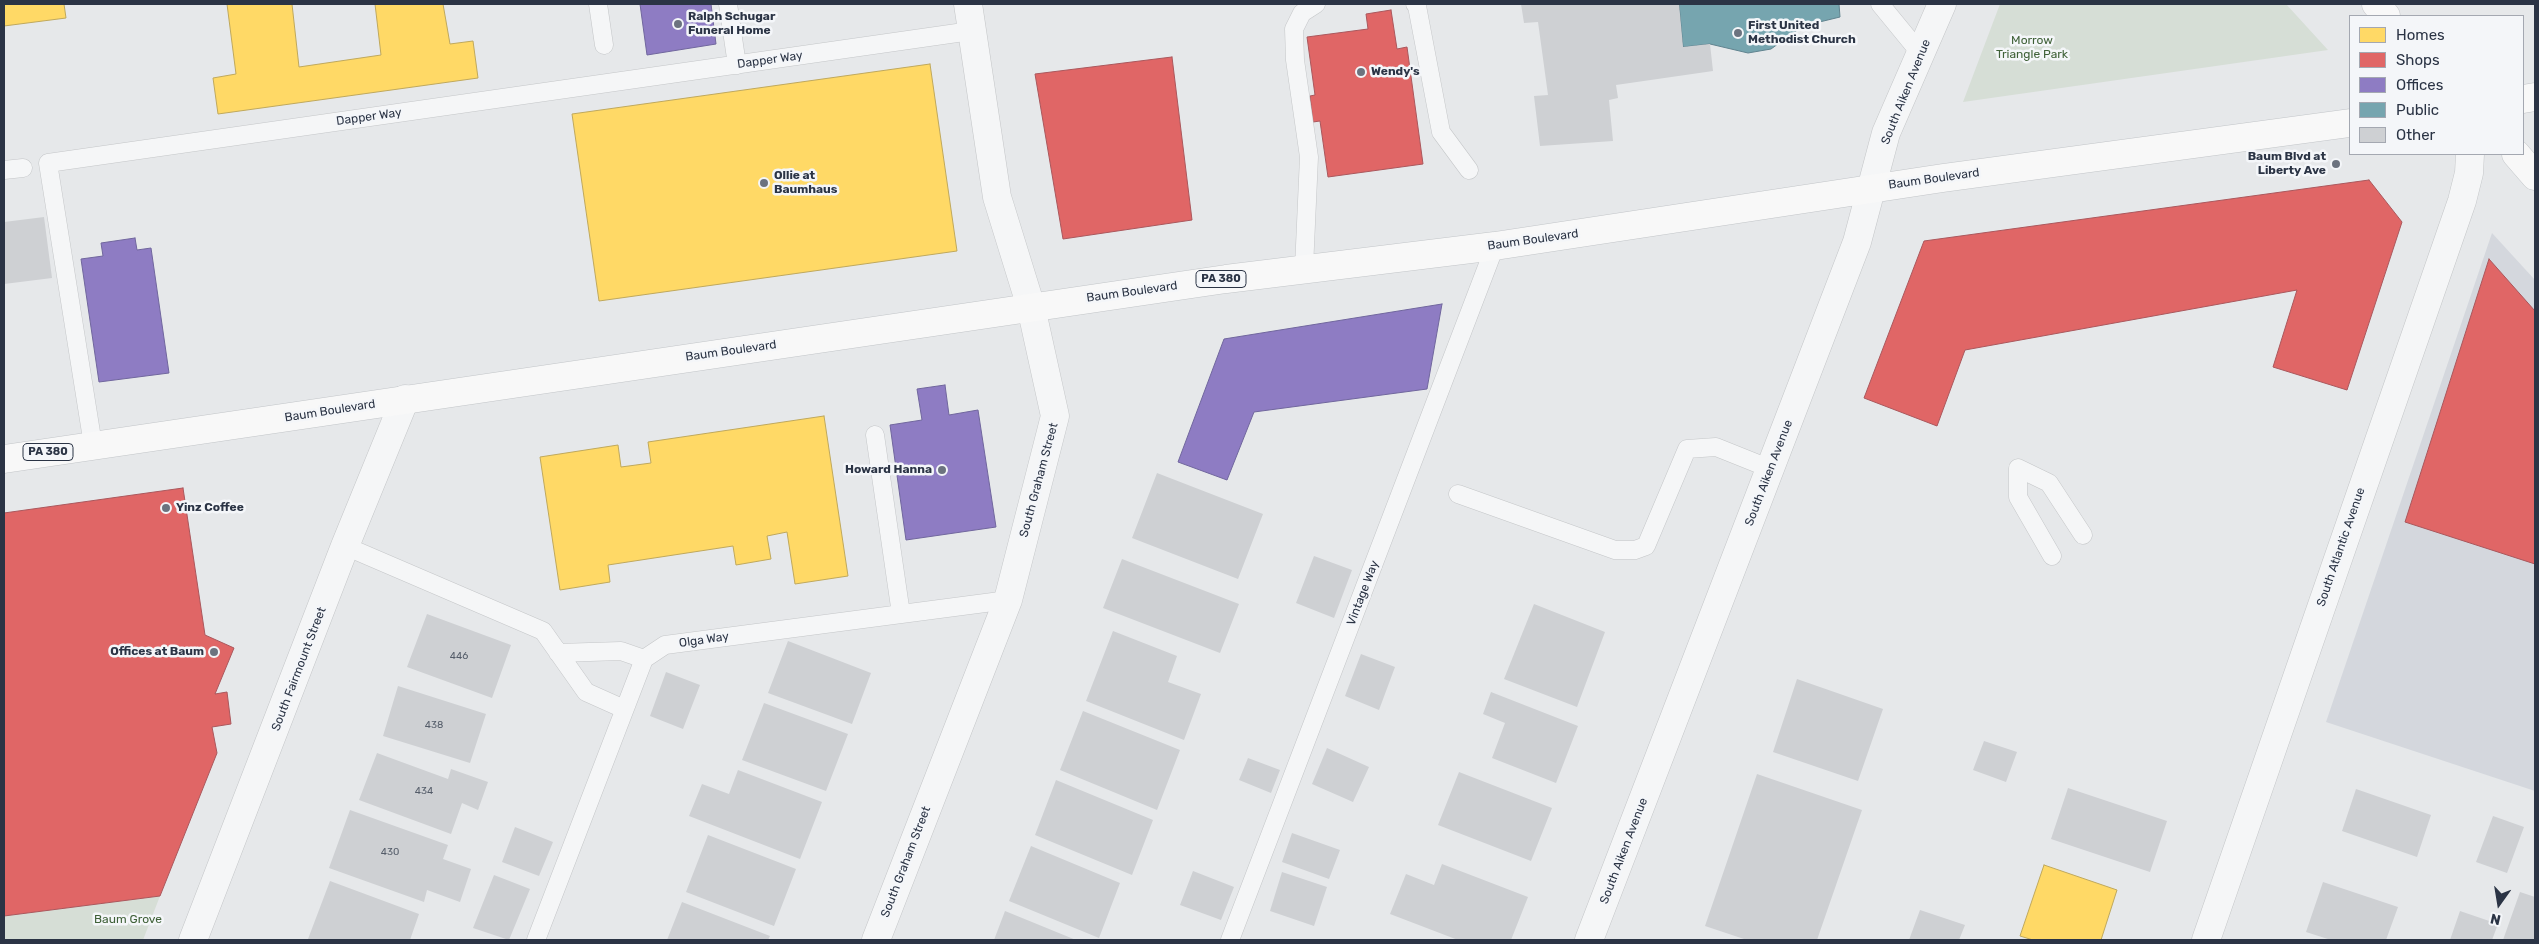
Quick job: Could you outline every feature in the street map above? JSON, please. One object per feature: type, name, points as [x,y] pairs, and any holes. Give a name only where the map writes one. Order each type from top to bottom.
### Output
[{"type":"main road","points":[[2376,4],[2385,15]]},
{"type":"main road","name":"Baum Boulevard","points":[[4,459],[1304,268],[1495,246],[1871,189],[2349,124]]},
{"type":"main road","points":[[2517,155],[2535,176]]},
{"type":"street","name":"South Graham Street","points":[[876,940],[1008,600],[1055,416],[1031,307],[997,197],[968,4]]},
{"type":"street","name":"South Aiken Avenue","points":[[1589,940],[1857,242],[1886,133],[1942,4]]},
{"type":"street","name":"South Atlantic Avenue","points":[[2206,940],[2462,201],[2469,173],[2470,155]]},
{"type":"street","name":"South Fairmount Street","points":[[194,940],[345,546],[405,399]]},
{"type":"lane","points":[[598,4],[604,45]]},
{"type":"lane","points":[[728,4],[737,65]]},
{"type":"lane","points":[[1304,268],[1309,157],[1295,60],[1294,29],[1302,13],[1316,4]]},
{"type":"lane","points":[[1415,4],[1417,6],[1440,132],[1469,170]]},
{"type":"lane","points":[[1880,4],[1921,54]]},
{"type":"lane","name":"Dapper Way","points":[[93,445],[48,164],[971,31]]},
{"type":"lane","points":[[4,170],[23,168]]},
{"type":"lane","name":"Vintage Way","points":[[1230,940],[1495,246]]},
{"type":"lane","points":[[875,435],[901,614]]},
{"type":"lane","points":[[1458,494],[1615,550],[1635,550],[1646,546],[1686,449],[1716,447],[1771,469]]},
{"type":"lane","points":[[2052,556],[2018,497],[2018,468],[2049,483],[2083,535]]},
{"type":"lane","points":[[345,546],[543,631],[586,692],[624,709]]},
{"type":"lane","name":"Olga Way","points":[[644,659],[665,645],[1008,600]]},
{"type":"lane","points":[[536,940],[644,659],[621,651],[558,652]]},
{"type":"shaded area","points":[[2492,233],[2535,280],[2535,791],[2326,722]]},
{"type":"green space","name":"Morrow Triangle Park","points":[[2000,4],[2286,4],[2328,50],[1963,102]]},
{"type":"green space","name":"Baum Grove","points":[[160,896],[143,940],[4,940],[4,916]]},
{"type":"building: Homes","points":[[4,4],[64,4],[66,18],[4,26]]},
{"type":"building: Homes","points":[[227,4],[292,4],[299,67],[381,55],[375,4],[443,4],[450,44],[473,41],[478,78],[218,114],[213,78],[236,74]]},
{"type":"building: Homes","name":"Ollie at Baumhaus","points":[[930,64],[957,251],[599,301],[572,114]]},
{"type":"building: Homes","points":[[824,416],[848,576],[795,584],[787,532],[767,536],[771,559],[736,565],[733,546],[608,565],[610,582],[560,590],[540,457],[618,445],[621,467],[651,463],[648,442]]},
{"type":"building: Homes","points":[[2044,865],[2117,890],[2101,940],[2033,940],[2020,936]]},
{"type":"building: Shops","name":"Wendy's","points":[[1391,10],[1397,49],[1407,47],[1423,164],[1328,177],[1320,121],[1313,122],[1310,96],[1315,95],[1307,37],[1368,29],[1366,14]]},
{"type":"building: Shops","points":[[1172,57],[1192,220],[1063,239],[1035,74]]},
{"type":"building: Shops","points":[[2369,180],[2402,222],[2347,390],[2273,367],[2297,290],[1965,350],[1937,426],[1864,398],[1924,241]]},
{"type":"building: Shops","points":[[2489,259],[2535,311],[2535,564],[2405,522]]},
{"type":"building: Shops","points":[[183,488],[205,635],[234,648],[215,694],[227,692],[231,724],[212,727],[217,753],[160,896],[4,916],[4,513]]},
{"type":"building: Offices","name":"Ralph Schugar Funeral Home","points":[[640,4],[711,4],[716,44],[647,55]]},
{"type":"building: Offices","points":[[135,238],[137,250],[151,248],[169,373],[99,382],[81,259],[103,256],[101,243]]},
{"type":"building: Offices","points":[[1442,304],[1427,389],[1254,412],[1227,480],[1178,462],[1224,339]]},
{"type":"building: Offices","points":[[945,385],[949,415],[978,410],[996,527],[906,540],[890,425],[922,420],[917,389]]},
{"type":"building: Public","name":"First United Methodist Church","points":[[1679,4],[1839,4],[1840,17],[1803,26],[1771,49],[1748,53],[1710,44],[1683,47]]},
{"type":"building: Other","points":[[1521,4],[1679,4],[1683,47],[1710,44],[1713,71],[1616,85],[1618,98],[1609,100],[1613,141],[1540,146],[1534,96],[1548,95],[1538,22],[1524,23]]},
{"type":"building: Other","points":[[44,217],[52,278],[4,284],[4,222]]},
{"type":"building: Other","points":[[1157,473],[1263,514],[1238,579],[1132,538]]},
{"type":"building: Other","points":[[1314,556],[1352,570],[1334,618],[1296,603]]},
{"type":"building: Other","points":[[1122,559],[1239,604],[1220,653],[1103,608]]},
{"type":"building: Other","points":[[1534,604],[1605,632],[1577,707],[1504,679]]},
{"type":"building: Other","points":[[427,614],[511,645],[492,698],[407,667]]},
{"type":"building: Other","points":[[1113,631],[1177,656],[1168,682],[1201,694],[1184,740],[1086,701]]},
{"type":"building: Other","points":[[788,641],[871,673],[852,724],[768,693]]},
{"type":"building: Other","points":[[1361,654],[1395,667],[1379,710],[1345,696]]},
{"type":"building: Other","points":[[666,672],[700,685],[683,729],[650,716]]},
{"type":"building: Other","points":[[1797,679],[1883,709],[1858,781],[1773,752]]},
{"type":"building: Other","points":[[398,686],[486,714],[470,763],[383,736]]},
{"type":"building: Other","points":[[1491,692],[1578,726],[1556,783],[1492,758],[1505,723],[1483,714]]},
{"type":"building: Other","points":[[764,703],[848,734],[826,791],[742,760]]},
{"type":"building: Other","points":[[1083,711],[1180,750],[1157,810],[1060,770]]},
{"type":"building: Other","points":[[1984,741],[2017,752],[2006,782],[1973,770]]},
{"type":"building: Other","points":[[1327,748],[1369,767],[1353,802],[1312,784]]},
{"type":"building: Other","points":[[377,753],[448,779],[451,769],[488,782],[478,810],[462,803],[451,834],[359,800]]},
{"type":"building: Other","points":[[1248,758],[1280,770],[1271,793],[1239,780]]},
{"type":"building: Other","points":[[738,770],[822,802],[800,859],[689,816],[702,784],[729,794]]},
{"type":"building: Other","points":[[1459,772],[1552,808],[1531,861],[1438,825]]},
{"type":"building: Other","points":[[1757,774],[1862,810],[1817,940],[1747,940],[1705,926]]},
{"type":"building: Other","points":[[1056,780],[1153,820],[1132,875],[1035,835]]},
{"type":"building: Other","points":[[2068,788],[2167,821],[2150,872],[2051,839]]},
{"type":"building: Other","points":[[2356,789],[2431,815],[2417,857],[2342,831]]},
{"type":"building: Other","points":[[350,810],[448,845],[443,859],[471,869],[460,902],[427,890],[424,902],[329,868]]},
{"type":"building: Other","points":[[2493,816],[2524,827],[2507,873],[2476,862]]},
{"type":"building: Other","points":[[515,827],[553,842],[539,876],[502,862]]},
{"type":"building: Other","points":[[1292,833],[1340,850],[1329,879],[1282,862]]},
{"type":"building: Other","points":[[708,835],[796,869],[774,926],[686,892]]},
{"type":"building: Other","points":[[1031,846],[1120,883],[1099,938],[1009,901]]},
{"type":"building: Other","points":[[1442,864],[1528,897],[1511,940],[1458,940],[1390,914],[1406,874],[1434,885]]},
{"type":"building: Other","points":[[1193,871],[1234,887],[1221,920],[1180,905]]},
{"type":"building: Other","points":[[1282,872],[1327,887],[1314,926],[1270,911]]},
{"type":"building: Other","points":[[494,875],[530,889],[509,940],[473,928]]},
{"type":"building: Other","points":[[330,881],[419,914],[410,940],[308,939]]},
{"type":"building: Other","points":[[2323,882],[2398,907],[2386,940],[2331,940],[2306,932]]},
{"type":"building: Other","points":[[2520,892],[2535,897],[2535,940],[2503,940]]},
{"type":"building: Other","points":[[682,902],[770,936],[768,940],[667,940]]},
{"type":"building: Other","points":[[1920,910],[1965,925],[1959,940],[1909,940]]},
{"type":"building: Other","points":[[1005,911],[1076,940],[994,940]]},
{"type":"building: Other","points":[[2460,911],[2498,924],[2492,940],[2450,940]]},
{"type":"place","name":"Ralph Schugar Funeral Home","points":[[678,24]]},
{"type":"place","name":"First United Methodist Church","points":[[1738,33]]},
{"type":"place","name":"Wendy's","points":[[1361,72]]},
{"type":"place","name":"Baum Blvd at Liberty Ave","points":[[2336,164]]},
{"type":"place","name":"Ollie at Baumhaus","points":[[764,183]]},
{"type":"place","name":"Howard Hanna","points":[[942,470]]},
{"type":"place","name":"Yinz Coffee","points":[[166,508]]},
{"type":"place","name":"Offices at Baum","points":[[214,652]]}]
